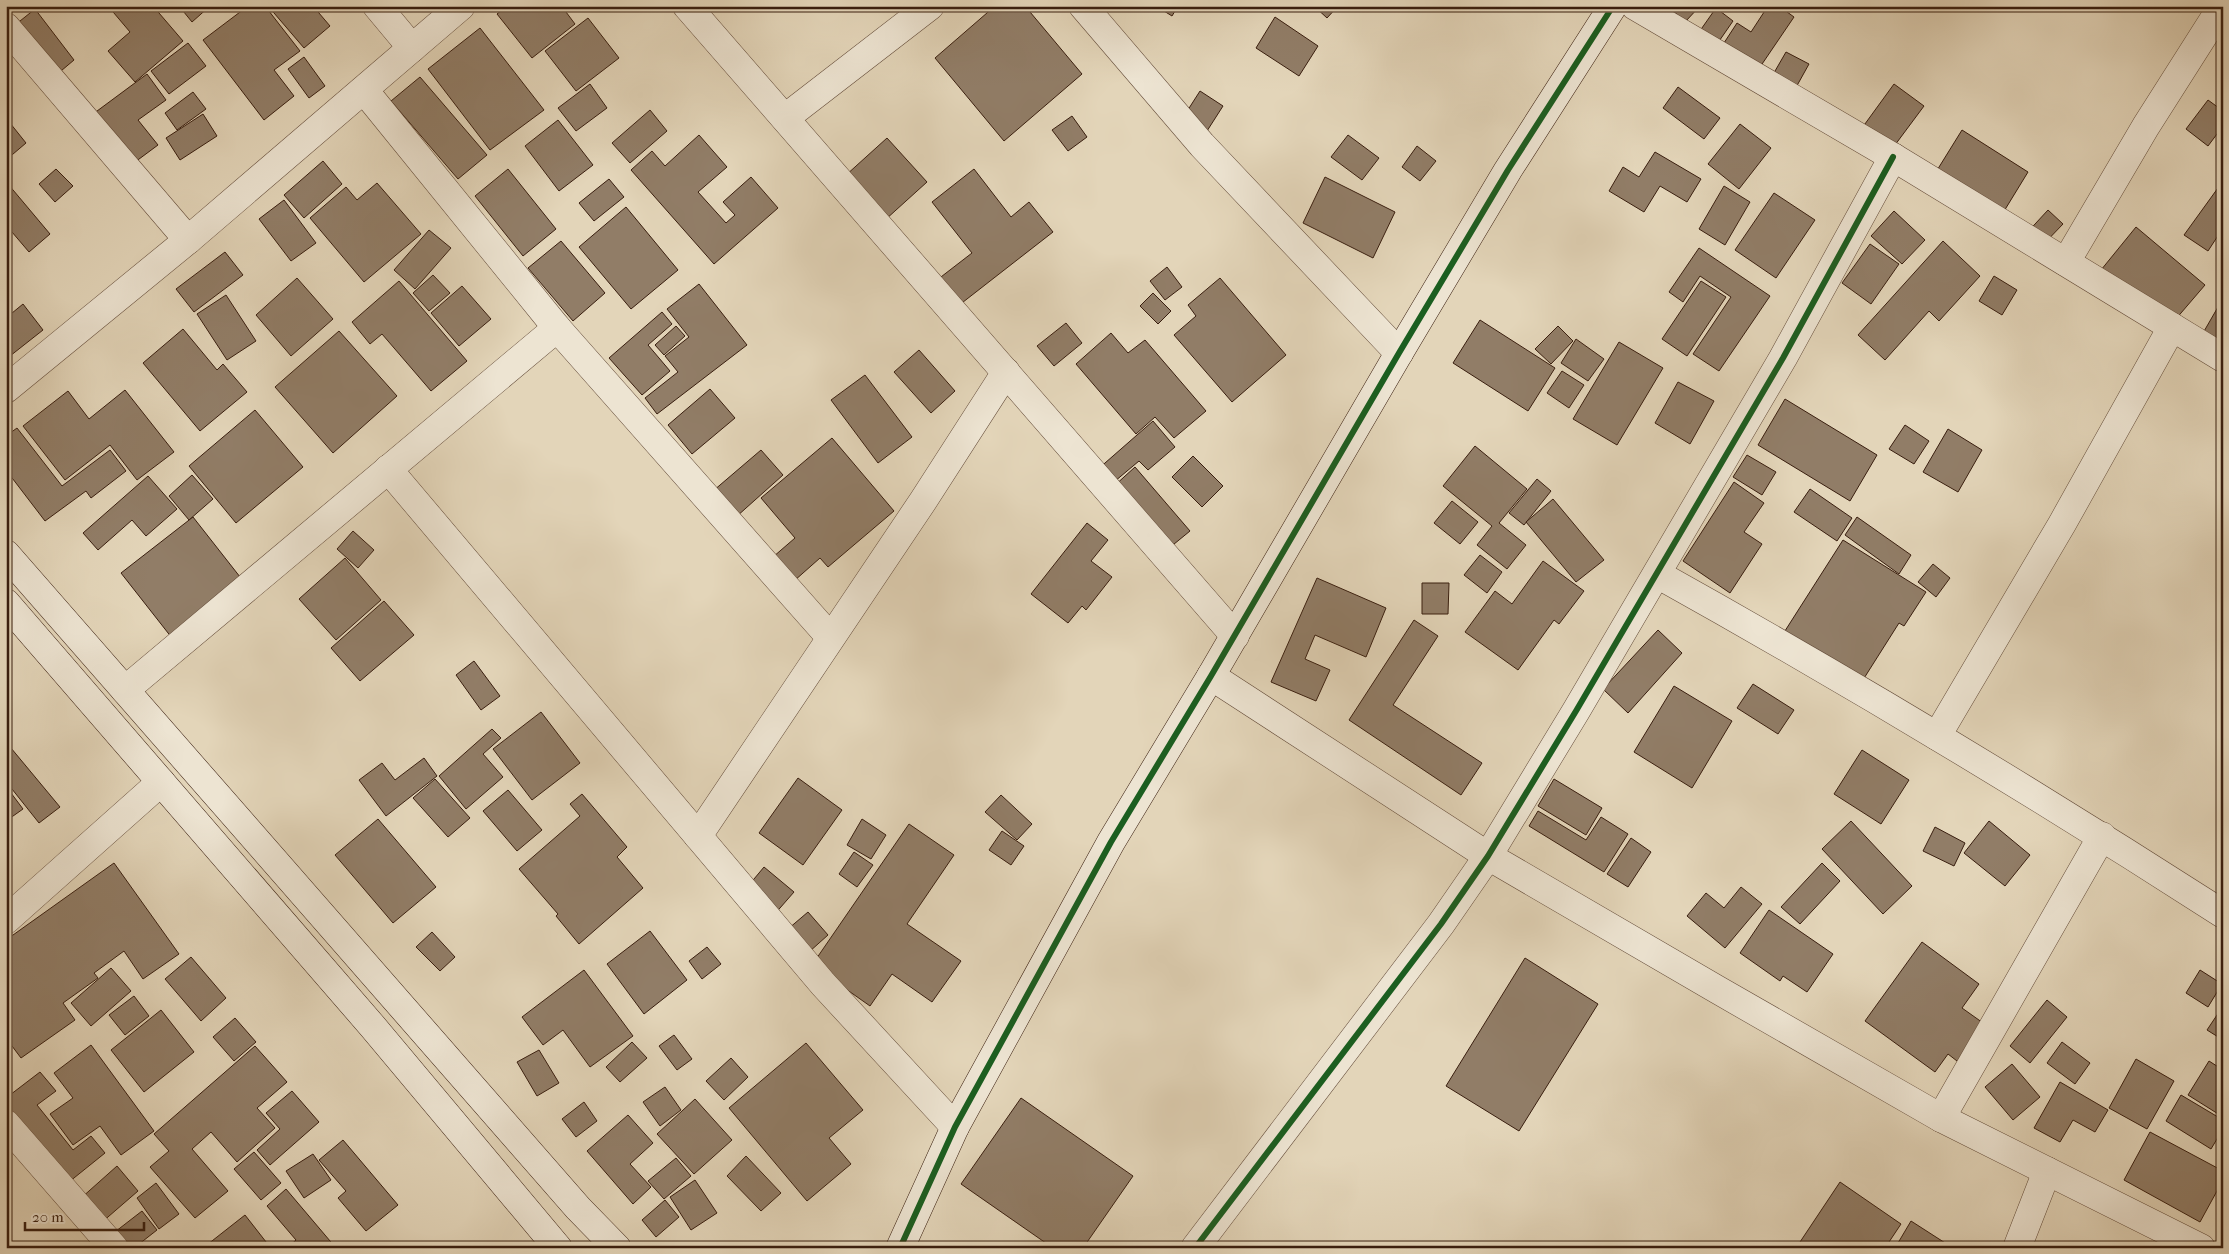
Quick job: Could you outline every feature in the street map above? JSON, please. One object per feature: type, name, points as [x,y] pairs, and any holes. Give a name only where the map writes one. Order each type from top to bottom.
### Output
[{"type":"street","points":[[377,6],[412,48]]},
{"type":"street","points":[[6,389],[188,240],[461,6]]},
{"type":"street","points":[[687,6],[1235,636]]},
{"type":"street","points":[[785,118],[930,6]]},
{"type":"street","points":[[1083,6],[1202,144],[1399,354]]},
{"type":"street","points":[[900,1248],[954,1127],[1111,842],[1235,636],[1508,170],[1613,6]]},
{"type":"street","points":[[1635,6],[1893,157],[2223,358]]},
{"type":"street","points":[[2066,262],[2146,126],[2220,8]]},
{"type":"street","points":[[6,27],[188,240]]},
{"type":"street","points":[[364,90],[557,328],[830,637]]},
{"type":"street","points":[[1195,1248],[1441,924],[1488,856],[1657,574],[1782,358],[1893,157]]},
{"type":"street","points":[[1937,736],[2062,524],[2172,327]]},
{"type":"street","points":[[125,690],[557,328]]},
{"type":"street","points":[[698,836],[923,501],[1006,372]]},
{"type":"street","points":[[388,469],[824,984],[954,1127]]},
{"type":"street","points":[[6,554],[578,1208],[617,1248]]},
{"type":"street","points":[[1657,574],[1790,648],[1937,736],[2102,836],[2223,914]]},
{"type":"street","points":[[6,603],[373,1027],[558,1248]]},
{"type":"street","points":[[1211,676],[1488,856],[1941,1118],[2201,1248]]},
{"type":"street","points":[[6,920],[161,782]]},
{"type":"street","points":[[1941,1118],[2102,836]]},
{"type":"street","points":[[6,1124],[114,1248]]},
{"type":"street","points":[[2018,1248],[2047,1170]]},
{"type":"building","points":[[108,6],[153,6],[183,41],[135,82],[108,51],[130,32]]},
{"type":"building","points":[[179,6],[210,6],[192,22]]},
{"type":"building","points":[[248,6],[265,6],[300,51],[274,70],[294,96],[264,120],[203,40]]},
{"type":"building","points":[[268,6],[313,6],[330,26],[304,48]]},
{"type":"building","points":[[507,6],[573,6],[566,12],[575,24],[532,58],[497,14]]},
{"type":"building","points":[[995,6],[1025,6],[1082,74],[1004,141],[935,58]]},
{"type":"building","points":[[1156,6],[1178,6],[1172,16]]},
{"type":"building","points":[[1314,6],[1338,6],[1327,18]]},
{"type":"building","points":[[1668,6],[1700,6],[1685,22]]},
{"type":"building","points":[[1768,6],[1779,6],[1794,17],[1758,70],[1722,46],[1737,23],[1751,32]]},
{"type":"building","points":[[1716,8],[1733,21],[1715,47],[1697,35]]},
{"type":"building","points":[[35,9],[74,60],[55,76],[15,25]]},
{"type":"building","points":[[1275,17],[1318,46],[1299,76],[1256,48]]},
{"type":"building","points":[[588,18],[619,58],[576,91],[545,51]]},
{"type":"building","points":[[480,28],[544,110],[490,150],[428,69]]},
{"type":"building","points":[[188,43],[206,66],[169,94],[151,71]]},
{"type":"building","points":[[1786,52],[1809,64],[1794,91],[1771,78]]},
{"type":"building","points":[[304,57],[325,86],[309,98],[288,69]]},
{"type":"building","points":[[147,74],[166,100],[138,120],[158,145],[131,165],[93,114]]},
{"type":"building","points":[[420,77],[487,155],[458,179],[391,101]]},
{"type":"building","points":[[590,84],[607,108],[576,131],[558,108]]},
{"type":"building","points":[[1894,84],[1924,106],[1892,149],[1862,128]]},
{"type":"building","points":[[1678,87],[1720,118],[1704,139],[1663,108]]},
{"type":"building","points":[[1200,91],[1223,106],[1207,131],[1184,116]]},
{"type":"building","points":[[193,92],[206,109],[177,130],[165,113]]},
{"type":"building","points":[[2208,100],[2223,111],[2223,126],[2208,146],[2186,129]]},
{"type":"building","points":[[650,110],[667,131],[630,163],[612,143]]},
{"type":"building","points":[[203,114],[217,136],[180,160],[166,138]]},
{"type":"building","points":[[1072,116],[1087,137],[1068,151],[1052,130]]},
{"type":"building","points":[[558,120],[593,165],[559,191],[525,146]]},
{"type":"building","points":[[10,123],[26,143],[6,160],[6,127]]},
{"type":"building","points":[[1740,124],[1771,148],[1739,189],[1708,164]]},
{"type":"building","points":[[1962,130],[2028,172],[1998,221],[1931,180]]},
{"type":"building","points":[[699,135],[727,167],[698,192],[726,223],[735,215],[723,202],[751,177],[778,208],[714,264],[631,170],[652,151],[665,166]]},
{"type":"building","points":[[1348,135],[1379,158],[1362,180],[1331,157]]},
{"type":"building","points":[[887,138],[927,182],[885,220],[845,176]]},
{"type":"building","points":[[1417,146],[1436,161],[1420,181],[1402,167]]},
{"type":"building","points":[[1655,152],[1701,179],[1687,202],[1660,186],[1644,212],[1609,191],[1623,167],[1639,177]]},
{"type":"building","points":[[323,161],[342,184],[304,218],[284,195]]},
{"type":"building","points":[[56,169],[73,186],[55,202],[39,184]]},
{"type":"building","points":[[508,169],[556,229],[523,256],[475,196]]},
{"type":"building","points":[[974,169],[1011,217],[1029,202],[1053,232],[958,306],[937,280],[972,253],[932,202]]},
{"type":"building","points":[[1325,177],[1395,212],[1373,258],[1303,223]]},
{"type":"building","points":[[609,179],[624,197],[594,221],[579,203]]},
{"type":"building","points":[[2223,181],[2223,228],[2208,251],[2184,235]]},
{"type":"building","points":[[377,183],[421,234],[364,282],[310,218],[346,187],[357,200]]},
{"type":"building","points":[[8,184],[50,234],[29,252],[6,225],[6,186]]},
{"type":"building","points":[[1724,186],[1750,202],[1725,245],[1699,229]]},
{"type":"building","points":[[1774,193],[1815,220],[1776,278],[1735,250]]},
{"type":"building","points":[[284,200],[316,243],[291,261],[259,219]]},
{"type":"building","points":[[626,207],[678,270],[631,309],[579,247]]},
{"type":"building","points":[[2048,210],[2063,224],[2038,250],[2024,236]]},
{"type":"building","points":[[1894,211],[1925,240],[1902,264],[1871,236]]},
{"type":"building","points":[[2136,227],[2205,285],[2169,327],[2101,270]]},
{"type":"building","points":[[429,230],[451,248],[415,289],[394,270]]},
{"type":"building","points":[[561,241],[605,293],[573,321],[528,268]]},
{"type":"building","points":[[1943,241],[1980,276],[1939,321],[1929,311],[1885,360],[1858,335]]},
{"type":"building","points":[[1870,244],[1899,264],[1871,304],[1842,283]]},
{"type":"building","points":[[1699,248],[1770,296],[1719,371],[1693,354],[1731,297],[1700,276],[1683,302],[1669,292]]},
{"type":"building","points":[[225,252],[243,275],[194,312],[176,289]]},
{"type":"building","points":[[1167,267],[1182,287],[1165,300],[1150,281]]},
{"type":"building","points":[[433,275],[450,293],[429,311],[413,293]]},
{"type":"building","points":[[1994,276],[2017,290],[2002,315],[1979,301]]},
{"type":"building","points":[[297,278],[333,319],[291,356],[256,315]]},
{"type":"building","points":[[1220,278],[1286,355],[1232,402],[1174,335],[1196,316],[1188,305]]},
{"type":"building","points":[[399,281],[467,361],[431,391],[382,334],[370,344],[352,322]]},
{"type":"building","points":[[1701,281],[1726,297],[1687,356],[1662,339]]},
{"type":"building","points":[[699,284],[747,345],[657,414],[645,398],[678,372],[665,356],[689,337],[667,309]]},
{"type":"building","points":[[462,286],[491,319],[459,346],[431,313]]},
{"type":"building","points":[[1153,293],[1171,311],[1158,324],[1140,306]]},
{"type":"building","points":[[226,295],[256,341],[227,360],[197,314]]},
{"type":"building","points":[[23,304],[43,330],[10,356],[6,352],[6,318]]},
{"type":"building","points":[[2218,307],[2223,309],[2223,345],[2203,333]]},
{"type":"building","points":[[662,312],[672,324],[648,345],[670,371],[642,395],[609,358]]},
{"type":"building","points":[[1480,320],[1555,368],[1528,411],[1453,363]]},
{"type":"building","points":[[1066,323],[1082,343],[1054,366],[1037,346]]},
{"type":"building","points":[[676,326],[685,336],[664,355],[655,345]]},
{"type":"building","points":[[1558,326],[1573,341],[1551,364],[1535,349]]},
{"type":"building","points":[[183,329],[217,370],[223,364],[247,392],[200,431],[143,363]]},
{"type":"building","points":[[339,331],[397,396],[333,453],[275,387]]},
{"type":"building","points":[[1111,333],[1128,353],[1145,340],[1206,411],[1174,438],[1155,417],[1136,434],[1076,364]]},
{"type":"building","points":[[1576,339],[1604,359],[1588,381],[1561,363]]},
{"type":"building","points":[[1619,342],[1663,368],[1617,445],[1573,419]]},
{"type":"building","points":[[919,350],[955,391],[931,413],[894,372]]},
{"type":"building","points":[[1562,371],[1584,385],[1569,408],[1547,393]]},
{"type":"building","points":[[865,375],[912,437],[878,463],[831,400]]},
{"type":"building","points":[[1678,382],[1714,401],[1690,444],[1655,423]]},
{"type":"building","points":[[710,389],[735,418],[692,454],[668,425]]},
{"type":"building","points":[[125,390],[174,452],[137,480],[110,445],[65,480],[23,426],[68,391],[89,419]]},
{"type":"building","points":[[1785,399],[1877,455],[1850,501],[1758,445]]},
{"type":"building","points":[[255,410],[303,467],[236,523],[189,466]]},
{"type":"building","points":[[1153,421],[1175,447],[1148,470],[1139,461],[1102,492],[1089,477]]},
{"type":"building","points":[[1905,425],[1929,441],[1914,464],[1889,449]]},
{"type":"building","points":[[17,428],[62,486],[110,450],[126,471],[91,498],[86,491],[45,521],[6,470],[6,436]]},
{"type":"building","points":[[1948,429],[1982,450],[1958,492],[1923,472]]},
{"type":"building","points":[[832,438],[894,511],[828,567],[820,558],[794,581],[773,557],[795,538],[761,498]]},
{"type":"building","points":[[1475,446],[1527,489],[1499,523],[1526,545],[1507,569],[1477,545],[1492,526],[1443,486]]},
{"type":"building","points":[[761,450],[783,475],[736,517],[713,491]]},
{"type":"building","points":[[1747,455],[1776,472],[1762,495],[1733,477]]},
{"type":"building","points":[[1193,456],[1223,486],[1202,507],[1172,477]]},
{"type":"building","points":[[1135,467],[1190,531],[1168,549],[1113,487]]},
{"type":"building","points":[[192,475],[213,499],[189,520],[169,496]]},
{"type":"building","points":[[148,476],[177,509],[146,536],[132,520],[98,550],[83,533]]},
{"type":"building","points":[[1537,479],[1551,491],[1524,525],[1509,513]]},
{"type":"building","points":[[1734,482],[1764,503],[1744,532],[1762,544],[1730,593],[1683,561]]},
{"type":"building","points":[[1810,489],[1852,518],[1837,541],[1794,512]]},
{"type":"building","points":[[1553,499],[1604,560],[1576,582],[1526,522]]},
{"type":"building","points":[[1452,501],[1478,522],[1460,544],[1434,523]]},
{"type":"building","points":[[193,517],[244,582],[172,638],[121,573]]},
{"type":"building","points":[[1857,517],[1911,555],[1899,574],[1845,535]]},
{"type":"building","points":[[1087,523],[1108,540],[1091,561],[1112,577],[1086,610],[1082,606],[1068,623],[1031,594]]},
{"type":"building","points":[[353,531],[374,550],[358,568],[337,549]]},
{"type":"building","points":[[1843,540],[1926,592],[1904,626],[1899,623],[1861,683],[1783,634]]},
{"type":"building","points":[[1480,555],[1502,572],[1487,593],[1464,575]]},
{"type":"building","points":[[345,558],[381,600],[336,640],[299,599]]},
{"type":"building","points":[[1543,561],[1584,591],[1559,624],[1554,620],[1518,670],[1465,632],[1495,591],[1512,604]]},
{"type":"building","points":[[1933,564],[1950,578],[1936,597],[1918,582]]},
{"type":"building","points":[[1317,578],[1386,608],[1366,657],[1315,635],[1305,659],[1330,670],[1316,701],[1271,682]]},
{"type":"building","points":[[1422,583],[1449,583],[1448,614],[1422,614]]},
{"type":"building","points":[[384,601],[414,635],[360,681],[331,648]]},
{"type":"building","points":[[1414,620],[1438,636],[1393,705],[1482,763],[1461,795],[1349,720]]},
{"type":"building","points":[[1658,630],[1682,653],[1628,713],[1603,689]]},
{"type":"building","points":[[474,661],[500,696],[481,710],[456,675]]},
{"type":"building","points":[[1753,684],[1794,710],[1778,734],[1737,708]]},
{"type":"building","points":[[1674,686],[1732,721],[1692,788],[1634,752]]},
{"type":"building","points":[[541,712],[580,763],[532,800],[493,749]]},
{"type":"building","points":[[492,729],[501,738],[483,754],[503,777],[466,809],[439,776]]},
{"type":"building","points":[[6,742],[60,807],[39,823],[8,784],[6,786]]},
{"type":"building","points":[[1862,750],[1909,780],[1881,824],[1834,794]]},
{"type":"building","points":[[424,758],[437,776],[386,816],[359,780],[382,763],[395,780]]},
{"type":"building","points":[[798,778],[842,810],[803,865],[759,833]]},
{"type":"building","points":[[435,779],[470,818],[448,837],[413,798]]},
{"type":"building","points":[[1554,779],[1602,808],[1586,835],[1538,806]]},
{"type":"building","points":[[8,789],[23,809],[6,821],[6,790]]},
{"type":"building","points":[[508,790],[542,830],[517,851],[483,811]]},
{"type":"building","points":[[582,794],[627,847],[617,857],[643,888],[579,944],[556,916],[558,914],[519,869],[580,816],[570,804]]},
{"type":"building","points":[[1001,795],[1032,824],[1017,840],[985,812]]},
{"type":"building","points":[[1538,811],[1586,840],[1601,817],[1628,834],[1604,872],[1529,826]]},
{"type":"building","points":[[378,819],[436,887],[393,923],[335,855]]},
{"type":"building","points":[[862,819],[886,835],[871,859],[847,845]]},
{"type":"building","points":[[1851,821],[1912,886],[1883,914],[1822,849]]},
{"type":"building","points":[[1989,821],[2030,855],[2005,886],[1964,853]]},
{"type":"building","points":[[909,824],[954,855],[907,924],[961,961],[932,1002],[892,974],[870,1006],[812,965]]},
{"type":"building","points":[[1935,827],[1965,843],[1954,866],[1923,851]]},
{"type":"building","points":[[1002,831],[1024,846],[1011,865],[989,850]]},
{"type":"building","points":[[1631,838],[1651,852],[1628,887],[1607,874]]},
{"type":"building","points":[[854,852],[873,865],[857,887],[839,874]]},
{"type":"building","points":[[114,863],[179,954],[143,979],[124,951],[94,973],[98,978],[63,1003],[75,1020],[21,1058],[6,1038],[6,940]]},
{"type":"building","points":[[1822,863],[1840,881],[1800,924],[1781,907]]},
{"type":"building","points":[[764,867],[794,892],[773,916],[744,891]]},
{"type":"building","points":[[1741,887],[1762,904],[1725,948],[1687,916],[1706,893],[1724,908]]},
{"type":"building","points":[[1769,910],[1833,954],[1807,992],[1783,976],[1780,981],[1740,953]]},
{"type":"building","points":[[808,912],[828,935],[809,952],[788,929]]},
{"type":"building","points":[[650,931],[687,980],[644,1014],[607,964]]},
{"type":"building","points":[[432,932],[455,957],[440,971],[416,947]]},
{"type":"building","points":[[1922,942],[1979,984],[1962,1008],[1993,1030],[1966,1068],[1948,1054],[1935,1072],[1865,1021]]},
{"type":"building","points":[[707,947],[721,964],[702,979],[689,961]]},
{"type":"building","points":[[191,957],[226,998],[201,1021],[165,979]]},
{"type":"building","points":[[1525,958],[1598,1004],[1519,1131],[1446,1086]]},
{"type":"building","points":[[111,968],[131,991],[91,1026],[71,1003]]},
{"type":"building","points":[[584,970],[633,1036],[590,1067],[563,1030],[543,1045],[522,1017]]},
{"type":"building","points":[[2200,970],[2222,984],[2208,1007],[2186,993]]},
{"type":"building","points":[[134,996],[149,1016],[125,1035],[109,1015]]},
{"type":"building","points":[[2047,1000],[2067,1017],[2030,1063],[2010,1046]]},
{"type":"building","points":[[2223,1006],[2223,1040],[2207,1030]]},
{"type":"building","points":[[161,1010],[194,1052],[144,1092],[111,1050]]},
{"type":"building","points":[[235,1018],[256,1042],[234,1061],[213,1037]]},
{"type":"building","points":[[674,1035],[692,1059],[677,1070],[659,1046]]},
{"type":"building","points":[[632,1042],[647,1058],[620,1082],[606,1067]]},
{"type":"building","points":[[2062,1042],[2090,1063],[2075,1084],[2047,1063]]},
{"type":"building","points":[[806,1043],[863,1110],[829,1138],[851,1164],[807,1201],[729,1108]]},
{"type":"building","points":[[91,1045],[154,1131],[121,1155],[100,1126],[73,1145],[50,1114],[73,1098],[54,1073]]},
{"type":"building","points":[[255,1046],[287,1082],[257,1108],[275,1128],[237,1162],[211,1132],[192,1149],[228,1191],[195,1218],[150,1167],[169,1151],[154,1134]]},
{"type":"building","points":[[539,1050],[559,1083],[537,1096],[517,1062]]},
{"type":"building","points":[[731,1058],[748,1077],[724,1100],[706,1081]]},
{"type":"building","points":[[2136,1059],[2174,1081],[2147,1129],[2109,1108]]},
{"type":"building","points":[[2209,1061],[2223,1070],[2223,1117],[2188,1095]]},
{"type":"building","points":[[2012,1064],[2040,1097],[2013,1120],[1985,1087]]},
{"type":"building","points":[[40,1072],[56,1091],[37,1105],[73,1150],[91,1136],[105,1153],[64,1186],[6,1112],[6,1098]]},
{"type":"building","points":[[2060,1082],[2108,1110],[2095,1132],[2073,1120],[2060,1142],[2034,1128]]},
{"type":"building","points":[[665,1087],[681,1110],[660,1126],[643,1102]]},
{"type":"building","points":[[292,1091],[319,1122],[270,1165],[257,1150],[280,1129],[266,1113]]},
{"type":"building","points":[[2181,1095],[2223,1120],[2223,1129],[2211,1149],[2166,1121]]},
{"type":"building","points":[[1021,1098],[1133,1176],[1083,1248],[1053,1248],[961,1184]]},
{"type":"building","points":[[695,1099],[732,1140],[694,1174],[657,1134]]},
{"type":"building","points":[[584,1102],[597,1121],[576,1137],[562,1119]]},
{"type":"building","points":[[628,1115],[653,1143],[630,1164],[651,1187],[633,1204],[587,1151]]},
{"type":"building","points":[[2150,1132],[2223,1171],[2223,1180],[2200,1222],[2124,1180]]},
{"type":"building","points":[[343,1140],[398,1205],[366,1231],[338,1198],[346,1191],[319,1160]]},
{"type":"building","points":[[254,1152],[281,1183],[261,1200],[234,1169]]},
{"type":"building","points":[[313,1154],[331,1180],[304,1198],[286,1171]]},
{"type":"building","points":[[746,1156],[781,1193],[761,1211],[727,1176]]},
{"type":"building","points":[[676,1158],[691,1176],[664,1199],[648,1181]]},
{"type":"building","points":[[117,1166],[138,1191],[101,1223],[80,1199]]},
{"type":"building","points":[[695,1180],[717,1213],[691,1230],[670,1197]]},
{"type":"building","points":[[1840,1182],[1901,1224],[1885,1248],[1796,1248]]},
{"type":"building","points":[[156,1183],[179,1214],[159,1229],[137,1198]]},
{"type":"building","points":[[286,1189],[336,1248],[287,1248],[296,1240],[267,1206]]},
{"type":"building","points":[[665,1200],[679,1217],[656,1237],[642,1220]]},
{"type":"building","points":[[142,1211],[157,1230],[134,1248],[121,1248],[111,1235]]},
{"type":"building","points":[[245,1215],[270,1247],[203,1248]]},
{"type":"building","points":[[1911,1221],[1953,1248],[1895,1248]]},
{"type":"cycle path","points":[[900,1248],[955,1127],[1111,842],[1211,676],[1508,170],[1613,6]]},
{"type":"cycle path","points":[[1195,1248],[1441,924],[1488,856],[1576,711],[1783,358],[1893,157]]}]
